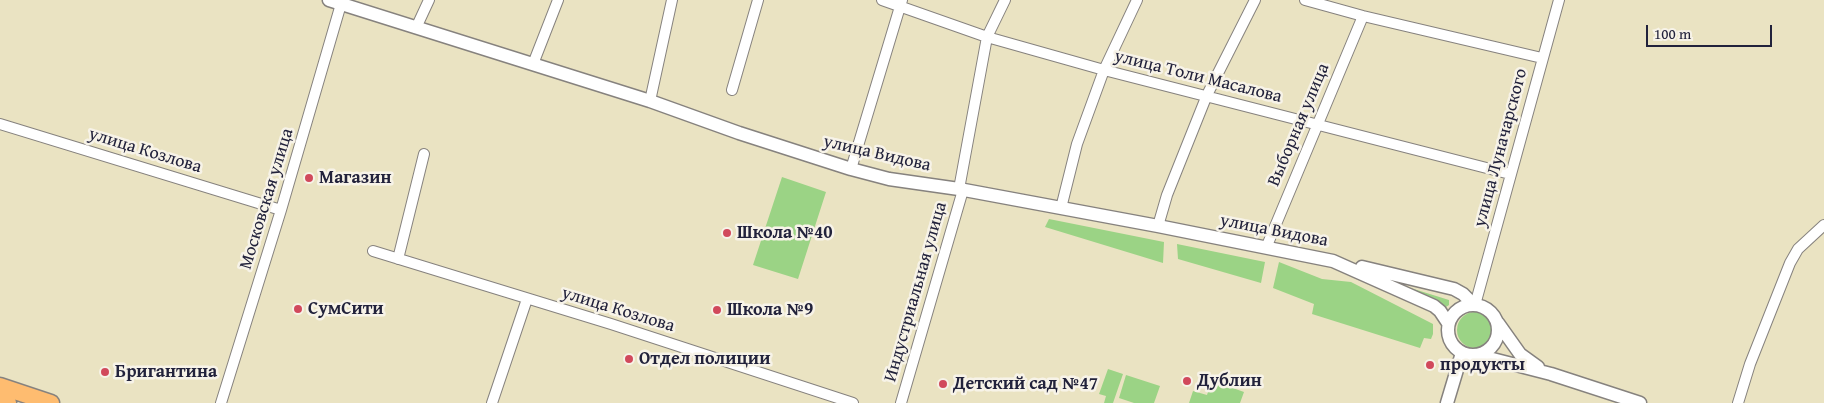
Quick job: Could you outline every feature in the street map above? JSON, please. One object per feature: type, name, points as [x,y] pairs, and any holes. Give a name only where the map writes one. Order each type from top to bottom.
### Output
[{"type":"highway","points":[[0,386],[51,403]]},
{"type":"highway","points":[[0,400],[8,403]]},
{"type":"street","name":"улица Видова","points":[[329,0],[650,101],[851,170],[889,179],[961,190],[1158,226],[1333,261],[1434,306],[1448,323]]},
{"type":"street","points":[[416,28],[429,0]]},
{"type":"street","points":[[533,64],[558,0]]},
{"type":"street","points":[[650,101],[672,0]]},
{"type":"street","points":[[732,90],[758,0]]},
{"type":"street","name":"улица Толи Масалова","points":[[882,0],[901,3],[987,37],[1104,70],[1510,174]]},
{"type":"street","name":"Индустриальная улица","points":[[901,403],[961,190],[987,37],[1005,0]]},
{"type":"street","points":[[1061,208],[1077,144],[1104,70],[1136,0]]},
{"type":"street","points":[[1158,226],[1167,195],[1207,95],[1256,0]]},
{"type":"street","points":[[1305,0],[1364,16],[1542,58]]},
{"type":"street","name":"улица Луначарского","points":[[1474,305],[1559,0]]},
{"type":"street","points":[[851,170],[901,3]]},
{"type":"street","name":"Московская улица","points":[[221,403],[281,210],[341,4]]},
{"type":"street","name":"Выборная улица","points":[[1266,248],[1364,16]]},
{"type":"street","name":"улица Козлова","points":[[0,124],[281,210]]},
{"type":"street","points":[[398,259],[424,154]]},
{"type":"street","points":[[1738,403],[1750,364],[1790,263],[1798,249],[1824,225]]},
{"type":"street","name":"улица Козлова","points":[[373,251],[617,326],[854,403]]},
{"type":"street","points":[[1333,261],[1454,289],[1463,294],[1474,305]]},
{"type":"street","points":[[492,403],[527,299]]},
{"type":"street","points":[[1551,374],[1520,354],[1488,309],[1474,305],[1465,306],[1457,310],[1448,323],[1448,338],[1462,353],[1470,356],[1478,355],[1551,374],[1633,402]]},
{"type":"street","points":[[1478,355],[1490,348],[1495,342],[1498,336],[1497,321]]},
{"type":"street","points":[[1447,403],[1462,353]]},
{"type":"green space","points":[[782,177],[826,192],[798,279],[753,265]]},
{"type":"green space","points":[[1049,219],[1164,242],[1163,263],[1045,227]]},
{"type":"green space","points":[[1177,244],[1265,262],[1261,283],[1178,259]]},
{"type":"green space","points":[[1279,262],[1322,279],[1351,282],[1433,324],[1431,339],[1424,338],[1420,348],[1312,314],[1314,304],[1273,288]]},
{"type":"green space","points":[[1372,276],[1449,300],[1449,305],[1446,307]]},
{"type":"green space","points":[[1475,312],[1482,313],[1488,317],[1492,323],[1492,337],[1488,343],[1482,347],[1475,348],[1468,347],[1462,343],[1458,337],[1457,330],[1458,323],[1462,317],[1468,313]]},
{"type":"green space","points":[[1108,369],[1123,374],[1113,403],[1104,403],[1106,396],[1099,394]]},
{"type":"green space","points":[[1126,375],[1160,386],[1154,403],[1134,403],[1119,398]]},
{"type":"green space","points":[[1212,379],[1231,385],[1230,387],[1244,392],[1240,403],[1189,403],[1193,391],[1207,395]]},
{"type":"place","name":"Магазин","points":[[309,178]]},
{"type":"place","name":"Школа №40","points":[[727,233]]},
{"type":"place","name":"СумСити","points":[[298,309]]},
{"type":"place","name":"Школа №9","points":[[717,310]]},
{"type":"place","name":"Отдел полиции","points":[[629,359]]},
{"type":"place","name":"продукты","points":[[1430,365]]},
{"type":"place","name":"Бригантина","points":[[105,372]]},
{"type":"place","name":"Дублин","points":[[1187,381]]},
{"type":"place","name":"Детский сад №47","points":[[943,384]]}]
